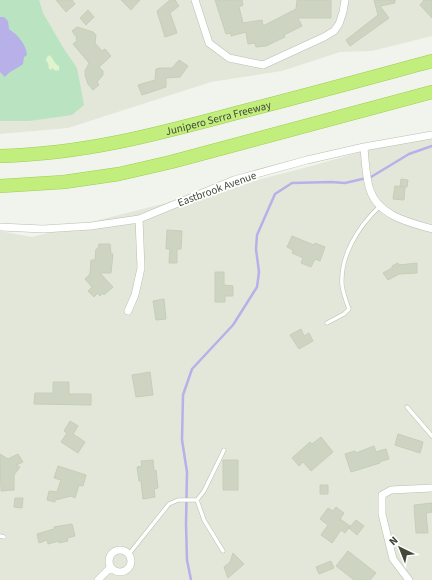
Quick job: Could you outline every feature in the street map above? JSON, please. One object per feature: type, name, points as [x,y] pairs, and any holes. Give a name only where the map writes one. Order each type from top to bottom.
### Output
[{"type":"highway","name":"Junipero Serra Freeway","points":[[0,156],[64,152],[162,134],[432,61]]},
{"type":"highway","points":[[0,186],[64,182],[119,174],[171,162],[432,92]]},
{"type":"street","points":[[196,0],[209,43],[229,58],[263,65],[334,31],[339,24],[345,0]]},
{"type":"street","name":"Eastbrook Avenue","points":[[0,227],[43,229],[92,226],[139,219],[234,180],[307,160],[364,147],[432,135]]},
{"type":"street","points":[[364,147],[370,190],[379,206],[397,218],[432,229]]},
{"type":"street","points":[[128,312],[135,295],[141,268],[139,219]]},
{"type":"street","points":[[409,580],[393,559],[382,514],[382,495],[390,490],[432,488]]},
{"type":"street","points":[[121,549],[127,552],[131,557],[131,563],[128,569],[122,572],[116,572],[110,568],[108,562],[114,551],[121,549]]},
{"type":"street","points":[[98,580],[110,568]]},
{"type":"lane","points":[[327,322],[344,314],[349,309],[342,285],[343,263],[368,218],[379,206]]},
{"type":"lane","points":[[407,407],[432,436]]},
{"type":"lane","points":[[197,500],[204,491],[224,450]]},
{"type":"lane","points":[[129,554],[168,504],[178,500],[197,500]]},
{"type":"lane","points":[[197,500],[204,520],[223,551]]},
{"type":"shaded area","points":[[0,0],[432,0],[432,36],[372,51],[340,52],[282,71],[211,82],[68,128],[0,134]]},
{"type":"shaded area","points":[[0,0],[39,0],[43,13],[77,68],[84,105],[72,115],[29,121],[0,121]]},
{"type":"shaded area","points":[[0,17],[4,17],[8,21],[9,29],[21,40],[27,55],[24,57],[23,64],[5,77],[0,72]]},
{"type":"shaded area","points":[[432,132],[432,580],[0,580],[0,231],[32,237],[304,168]]},
{"type":"sand","points":[[50,55],[59,66],[59,71],[52,68],[51,70],[49,69],[46,61],[47,57]]},
{"type":"building","points":[[56,0],[72,0],[75,4],[66,12]]},
{"type":"building","points":[[121,0],[140,0],[131,10]]},
{"type":"building","points":[[170,0],[175,0],[179,6],[170,13],[177,33],[165,37],[157,11]]},
{"type":"building","points":[[215,0],[242,0],[243,5],[239,7],[243,23],[262,20],[263,26],[296,9],[297,0],[331,0],[331,18],[298,18],[302,26],[284,35],[285,37],[266,46],[256,47],[255,43],[248,44],[246,32],[231,36],[231,33],[226,34]]},
{"type":"building","points":[[374,0],[395,0],[395,3],[380,6],[389,18],[350,46],[346,40],[378,15]]},
{"type":"building","points":[[424,0],[432,0],[432,18],[420,5]]},
{"type":"building","points":[[88,10],[94,17],[86,25],[80,18]]},
{"type":"building","points":[[77,27],[93,32],[96,35],[95,43],[102,51],[105,49],[111,56],[99,67],[103,71],[103,75],[97,82],[99,85],[93,90],[88,84],[85,75],[85,71],[89,63],[73,44],[77,41],[77,38],[72,31]]},
{"type":"building","points":[[179,60],[188,66],[180,77],[166,78],[166,87],[142,95],[138,85],[155,80],[156,69],[172,68]]},
{"type":"building","points":[[401,179],[408,180],[407,187],[400,186]]},
{"type":"building","points":[[395,186],[405,187],[404,200],[393,199]]},
{"type":"building","points":[[167,230],[182,231],[181,249],[177,249],[177,263],[169,263],[170,249],[166,249]]},
{"type":"building","points":[[292,236],[314,245],[315,243],[325,247],[320,261],[315,259],[311,267],[301,263],[303,258],[292,253],[293,250],[287,247]]},
{"type":"building","points":[[99,244],[110,244],[111,254],[113,254],[111,273],[100,273],[113,287],[104,295],[103,293],[100,296],[98,293],[94,297],[88,291],[92,287],[85,279],[90,274],[91,260],[95,260],[96,249],[98,249]]},
{"type":"building","points":[[398,263],[399,265],[417,263],[417,273],[399,274],[388,280],[383,273]]},
{"type":"building","points":[[215,272],[224,272],[224,285],[233,286],[233,296],[225,296],[225,302],[215,302]]},
{"type":"building","points":[[164,299],[166,319],[156,320],[153,301]]},
{"type":"building","points":[[301,329],[304,336],[309,333],[313,341],[299,349],[290,335]]},
{"type":"building","points":[[150,372],[153,395],[136,397],[132,375]]},
{"type":"building","points":[[53,382],[69,382],[69,394],[91,394],[91,405],[34,404],[35,393],[53,393]]},
{"type":"building","points":[[70,421],[78,426],[73,434],[85,442],[78,453],[61,442],[67,433],[64,431]]},
{"type":"building","points":[[398,434],[423,442],[420,453],[395,445]]},
{"type":"building","points":[[321,437],[333,452],[311,471],[303,462],[299,466],[292,458],[310,442],[312,444]]},
{"type":"building","points":[[374,446],[376,452],[386,449],[389,459],[351,472],[345,454],[355,451],[356,453]]},
{"type":"building","points":[[0,454],[8,459],[18,454],[23,462],[16,465],[20,467],[14,475],[14,490],[1,491]]},
{"type":"building","points":[[153,460],[158,488],[154,489],[155,497],[143,499],[141,481],[139,481],[137,467],[142,466],[141,461]]},
{"type":"building","points":[[223,460],[238,460],[238,490],[223,490]]},
{"type":"building","points":[[58,466],[86,475],[83,486],[79,485],[75,498],[71,496],[55,500],[55,502],[47,500],[49,491],[57,492],[61,480],[54,478]]},
{"type":"building","points":[[320,485],[328,485],[328,494],[320,494]]},
{"type":"building","points":[[15,498],[23,498],[22,508],[14,507]]},
{"type":"building","points":[[432,503],[432,512],[426,513],[428,533],[416,533],[414,505]]},
{"type":"building","points":[[336,507],[344,513],[340,519],[350,526],[345,533],[341,530],[332,543],[321,535],[328,525],[320,519],[328,508],[333,511]]},
{"type":"building","points":[[356,520],[364,526],[357,535],[349,528]]},
{"type":"building","points":[[72,524],[75,536],[67,538],[68,541],[59,543],[59,541],[48,544],[47,540],[39,543],[37,534],[54,529],[54,527]]},
{"type":"building","points":[[348,551],[376,573],[370,580],[354,580],[336,566]]},
{"type":"building","points":[[233,553],[244,564],[228,578],[224,567],[230,562]]},
{"type":"building","points":[[331,561],[334,568],[319,574],[316,567]]},
{"type":"waterway","points":[[191,580],[187,560],[187,472],[182,440],[183,395],[192,369],[233,325],[257,287],[259,272],[256,249],[257,235],[275,194],[292,183],[345,183],[371,177],[409,154],[432,146]]}]
